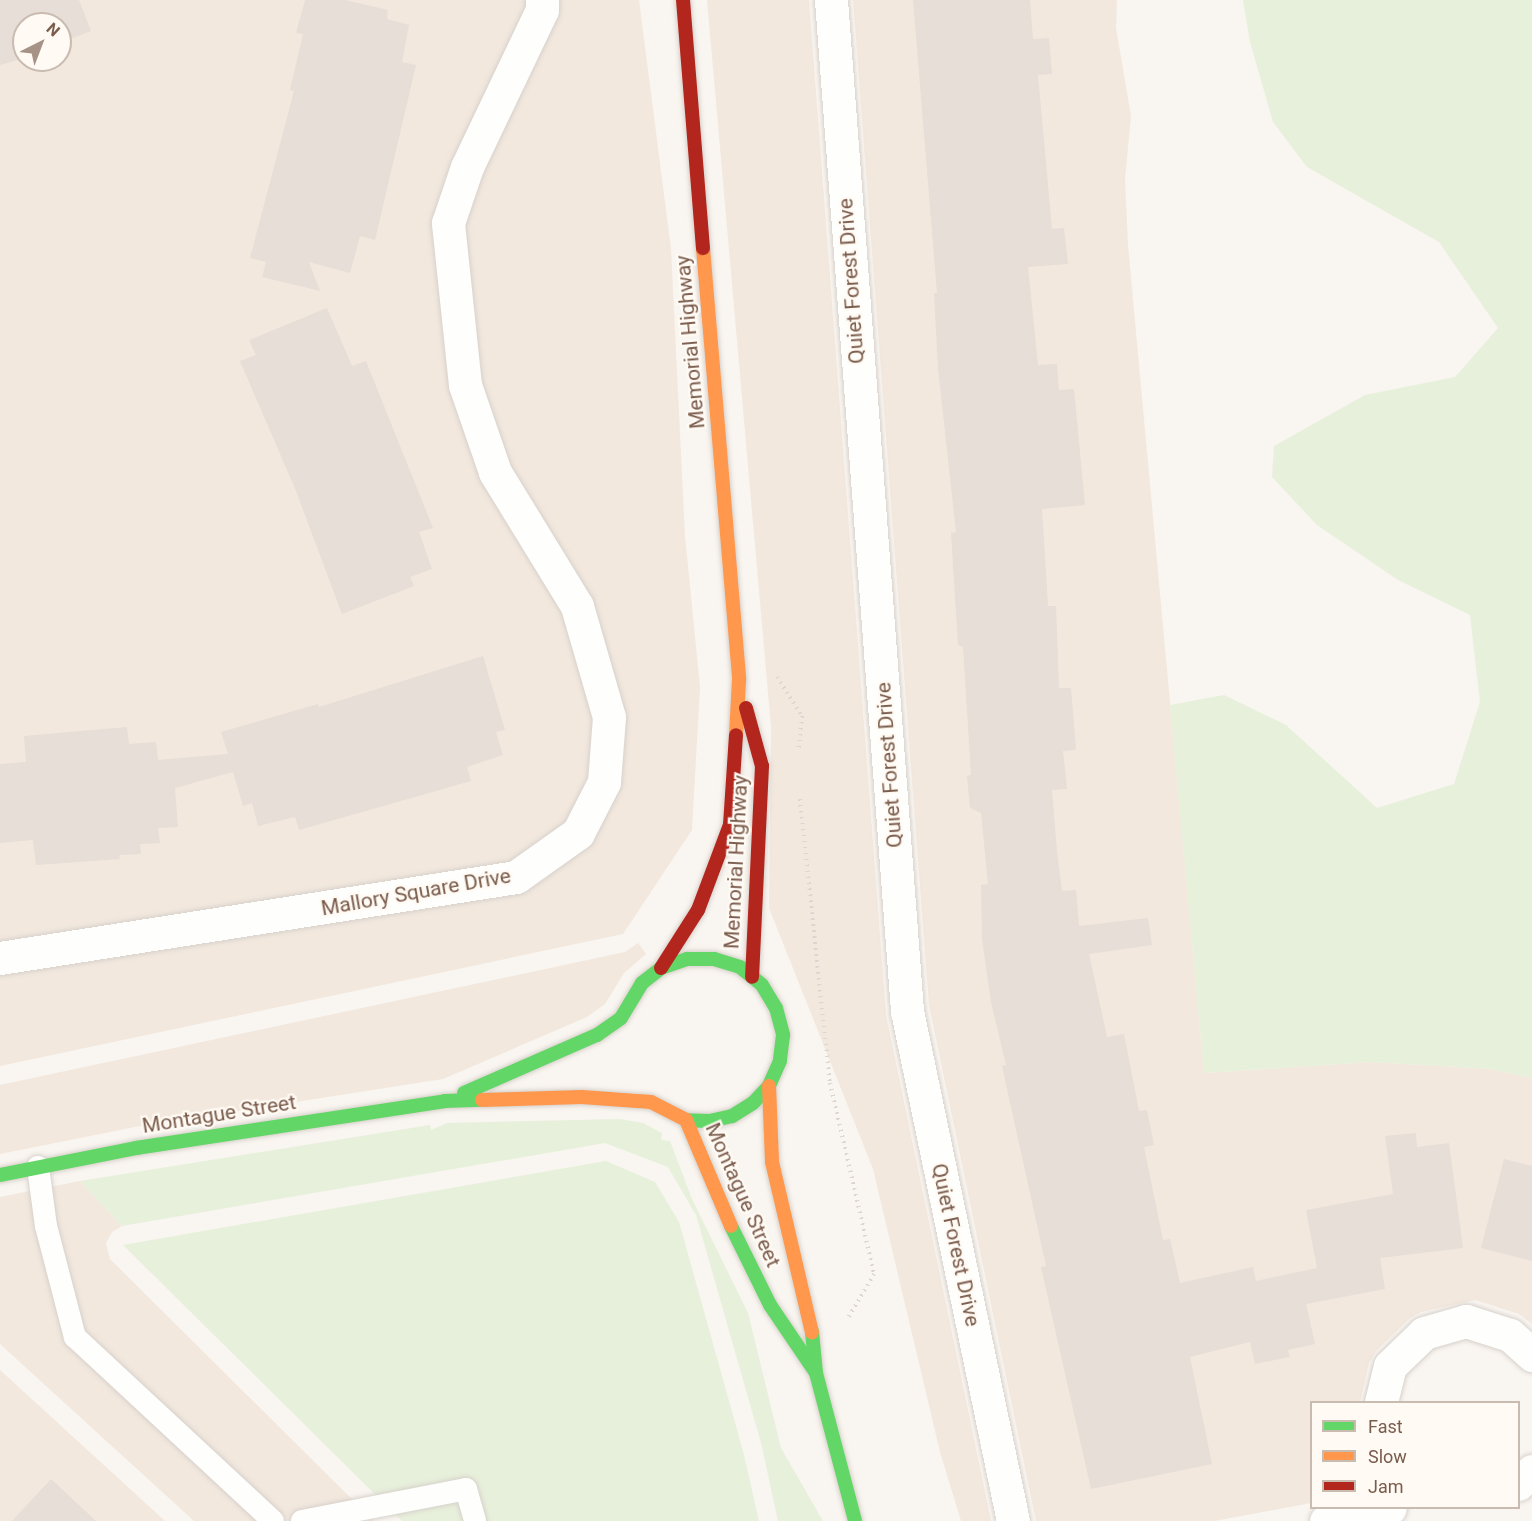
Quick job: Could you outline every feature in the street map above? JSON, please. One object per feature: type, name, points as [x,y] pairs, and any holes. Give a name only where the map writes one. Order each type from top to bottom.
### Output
[{"type":"street","name":"Mallory Square Drive","points":[[0,958],[516,877],[578,834],[604,782],[609,717],[577,606],[495,472],[465,385],[448,223],[467,167],[542,10],[542,0]]},
{"type":"street","name":"Memorial Highway","points":[[661,968],[698,910],[730,825],[739,680],[683,0]]},
{"type":"street","name":"Quiet Forest Drive","points":[[831,0],[908,1011],[1014,1521]]},
{"type":"street","name":"Memorial Highway","points":[[739,680],[762,766],[752,977]]},
{"type":"street","points":[[661,968],[687,959],[714,959],[740,967],[752,977],[776,1008],[783,1035],[780,1061],[769,1086],[753,1103],[732,1116],[710,1121],[686,1120]]},
{"type":"street","name":"Montague Street","points":[[446,1101],[597,1035],[621,1018],[642,983],[661,968]]},
{"type":"street","name":"Montague Street","points":[[769,1086],[772,1162],[791,1252],[810,1312],[816,1373],[855,1521]]},
{"type":"street","name":"Montague Street","points":[[0,1175],[446,1101],[625,1097],[651,1102],[686,1120],[711,1187],[770,1305],[816,1373]]},
{"type":"street","points":[[1381,1401],[1390,1366],[1424,1334],[1466,1321],[1510,1335],[1532,1355]]},
{"type":"street","points":[[1520,1482],[1532,1471]]},
{"type":"street","points":[[1324,1521],[1336,1509]]},
{"type":"street","points":[[1324,1521],[1385,1509]]},
{"type":"lane","points":[[38,1167],[46,1226],[75,1337],[273,1521]]},
{"type":"lane","points":[[315,1521],[466,1490],[475,1521]]},
{"type":"path","points":[[798,756],[802,716]]},
{"type":"path","points":[[799,788],[830,1083],[874,1274]]},
{"type":"shaded area","points":[[0,0],[639,0],[671,249],[685,536],[700,687],[692,830],[623,934],[0,1066]]},
{"type":"shaded area","points":[[707,0],[809,0],[886,1015],[991,1521],[961,1521],[940,1452],[873,1169],[769,908],[771,727]]},
{"type":"shaded area","points":[[853,0],[1117,0],[1116,28],[1131,116],[1125,179],[1128,245],[1204,1073],[1371,1062],[1490,1069],[1532,1078],[1532,1324],[1519,1314],[1475,1300],[1421,1312],[1410,1318],[1376,1351],[1369,1363],[1360,1401],[1310,1401],[1310,1503],[1215,1521],[1036,1521],[929,1005]]},
{"type":"shaded area","points":[[638,943],[646,954],[624,973],[605,1004],[587,1017],[443,1079],[135,1127],[0,1154],[0,1085],[625,952]]},
{"type":"shaded area","points":[[80,1181],[122,1226],[112,1232],[106,1243],[110,1259],[374,1521],[194,1521],[0,1344],[0,1197]]},
{"type":"shaded area","points":[[0,1370],[165,1521],[0,1521]]},
{"type":"green space","points":[[1243,0],[1532,0],[1532,1078],[1490,1069],[1371,1062],[1204,1073],[1170,705],[1224,695],[1286,725],[1377,808],[1454,784],[1480,702],[1470,615],[1398,580],[1317,525],[1272,477],[1274,446],[1365,395],[1455,377],[1498,328],[1439,242],[1307,167],[1273,122],[1250,42]]},
{"type":"green space","points":[[620,1119],[643,1123],[662,1133],[661,1140],[670,1141],[692,1199],[748,1313],[781,1448],[823,1521],[778,1521],[761,1443],[696,1215],[668,1167],[605,1143],[122,1226],[80,1181],[430,1125],[431,1130],[447,1123]]},
{"type":"green space","points":[[606,1161],[655,1182],[679,1222],[743,1451],[759,1521],[402,1521],[123,1245]]},
{"type":"building","points":[[0,0],[79,0],[91,31],[72,38],[72,12],[12,12],[12,62],[0,65]]},
{"type":"building","points":[[305,0],[345,0],[388,10],[387,19],[409,25],[402,62],[416,65],[375,240],[360,236],[350,273],[309,262],[320,291],[262,277],[266,262],[250,258],[294,91],[290,90],[303,34],[296,33]]},
{"type":"building","points":[[913,0],[1030,0],[1033,39],[1049,38],[1052,74],[1038,75],[1052,229],[1064,228],[1068,264],[1028,267],[1038,365],[1057,364],[1059,390],[1074,389],[1085,505],[1042,509],[1048,606],[1056,606],[1059,688],[1071,688],[1076,750],[1063,751],[1067,789],[1052,790],[1057,852],[1062,891],[1076,890],[1079,926],[1148,918],[1152,945],[1089,954],[1107,1037],[1124,1034],[1139,1111],[1147,1110],[1154,1145],[1144,1147],[1163,1240],[1170,1239],[1180,1283],[1253,1267],[1256,1281],[1317,1268],[1306,1210],[1393,1194],[1385,1136],[1416,1133],[1417,1147],[1449,1143],[1463,1248],[1380,1258],[1385,1289],[1306,1304],[1315,1344],[1288,1350],[1290,1357],[1255,1364],[1250,1342],[1190,1357],[1212,1464],[1091,1489],[1041,1267],[1046,1266],[1002,1066],[1006,1065],[991,1002],[982,939],[981,885],[988,884],[981,813],[970,808],[967,776],[971,775],[963,647],[958,645],[951,533],[956,532],[938,368],[934,293],[937,293]]},
{"type":"building","points":[[327,308],[352,366],[366,361],[433,528],[419,532],[432,569],[410,577],[414,586],[342,614],[296,491],[240,361],[256,355],[249,340]]},
{"type":"building","points":[[483,656],[505,730],[496,732],[503,755],[467,767],[471,781],[299,830],[295,817],[258,826],[252,803],[243,806],[233,772],[175,788],[178,827],[158,828],[160,843],[140,844],[141,854],[119,855],[120,859],[36,865],[33,840],[0,843],[0,764],[26,762],[24,736],[127,727],[129,744],[156,742],[158,760],[228,754],[221,732],[318,704],[319,707]]},
{"type":"building","points":[[1504,1159],[1532,1166],[1532,1261],[1481,1248]]},
{"type":"building","points":[[51,1479],[96,1521],[12,1521]]},
{"type":"traffic: fast","points":[[464,1093],[597,1035],[621,1018],[642,983],[661,968],[687,959],[714,959],[740,967],[762,985],[776,1008],[783,1035],[780,1061],[769,1086],[753,1103],[732,1116],[710,1121],[686,1120]]},
{"type":"traffic: fast","points":[[0,1175],[136,1148],[445,1101],[482,1100]]},
{"type":"traffic: fast","points":[[731,1226],[770,1305],[816,1373]]},
{"type":"traffic: fast","points":[[812,1332],[816,1373],[855,1521]]},
{"type":"traffic: slow","points":[[703,248],[739,680],[736,735]]},
{"type":"traffic: slow","points":[[769,1086],[772,1162],[812,1332]]},
{"type":"traffic: slow","points":[[482,1100],[582,1097],[651,1102],[686,1120],[731,1226]]},
{"type":"traffic: jam","points":[[683,0],[703,248]]},
{"type":"traffic: jam","points":[[746,708],[762,766],[752,977]]},
{"type":"traffic: jam","points":[[661,968],[698,910],[730,825],[736,735]]}]
